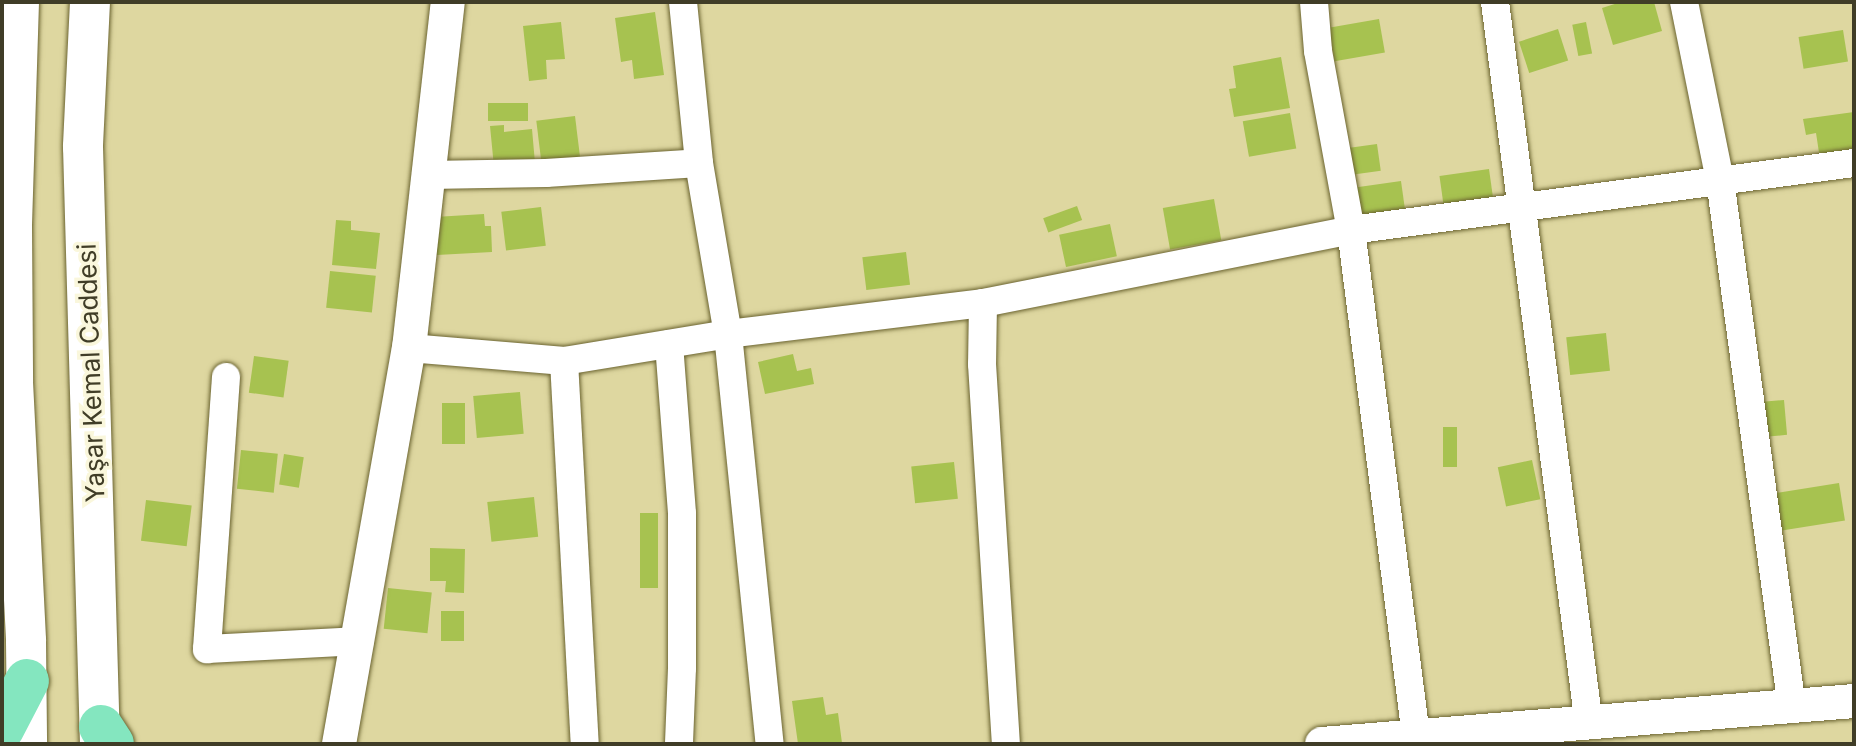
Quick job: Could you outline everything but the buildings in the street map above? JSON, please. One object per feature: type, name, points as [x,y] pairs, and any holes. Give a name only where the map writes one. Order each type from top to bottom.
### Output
[{"type":"main road","points":[[19,2],[8,381],[18,654],[27,744]]},
{"type":"main road","name":"Yaşar Kemal Caddesi","points":[[90,2],[83,147],[104,738]]},
{"type":"main road","points":[[2,729],[18,654]]},
{"type":"street","points":[[339,744],[360,641],[409,348],[448,2]]},
{"type":"street","points":[[683,2],[699,163],[728,334],[770,744]]},
{"type":"street","points":[[1314,2],[1318,51],[1351,230],[1416,736]]},
{"type":"street","points":[[1495,2],[1589,725]]},
{"type":"street","points":[[1684,2],[1720,180],[1792,708]]},
{"type":"street","points":[[428,175],[546,173],[699,163]]},
{"type":"street","points":[[409,348],[564,361],[728,334],[983,303],[1351,230],[1854,163]]},
{"type":"street","points":[[983,303],[982,364],[1006,744]]},
{"type":"street","points":[[669,344],[682,514],[679,744]]},
{"type":"street","points":[[564,361],[585,744]]},
{"type":"street","points":[[226,377],[207,649],[360,641]]},
{"type":"street","points":[[1322,744],[1589,725],[1854,701]]}]
